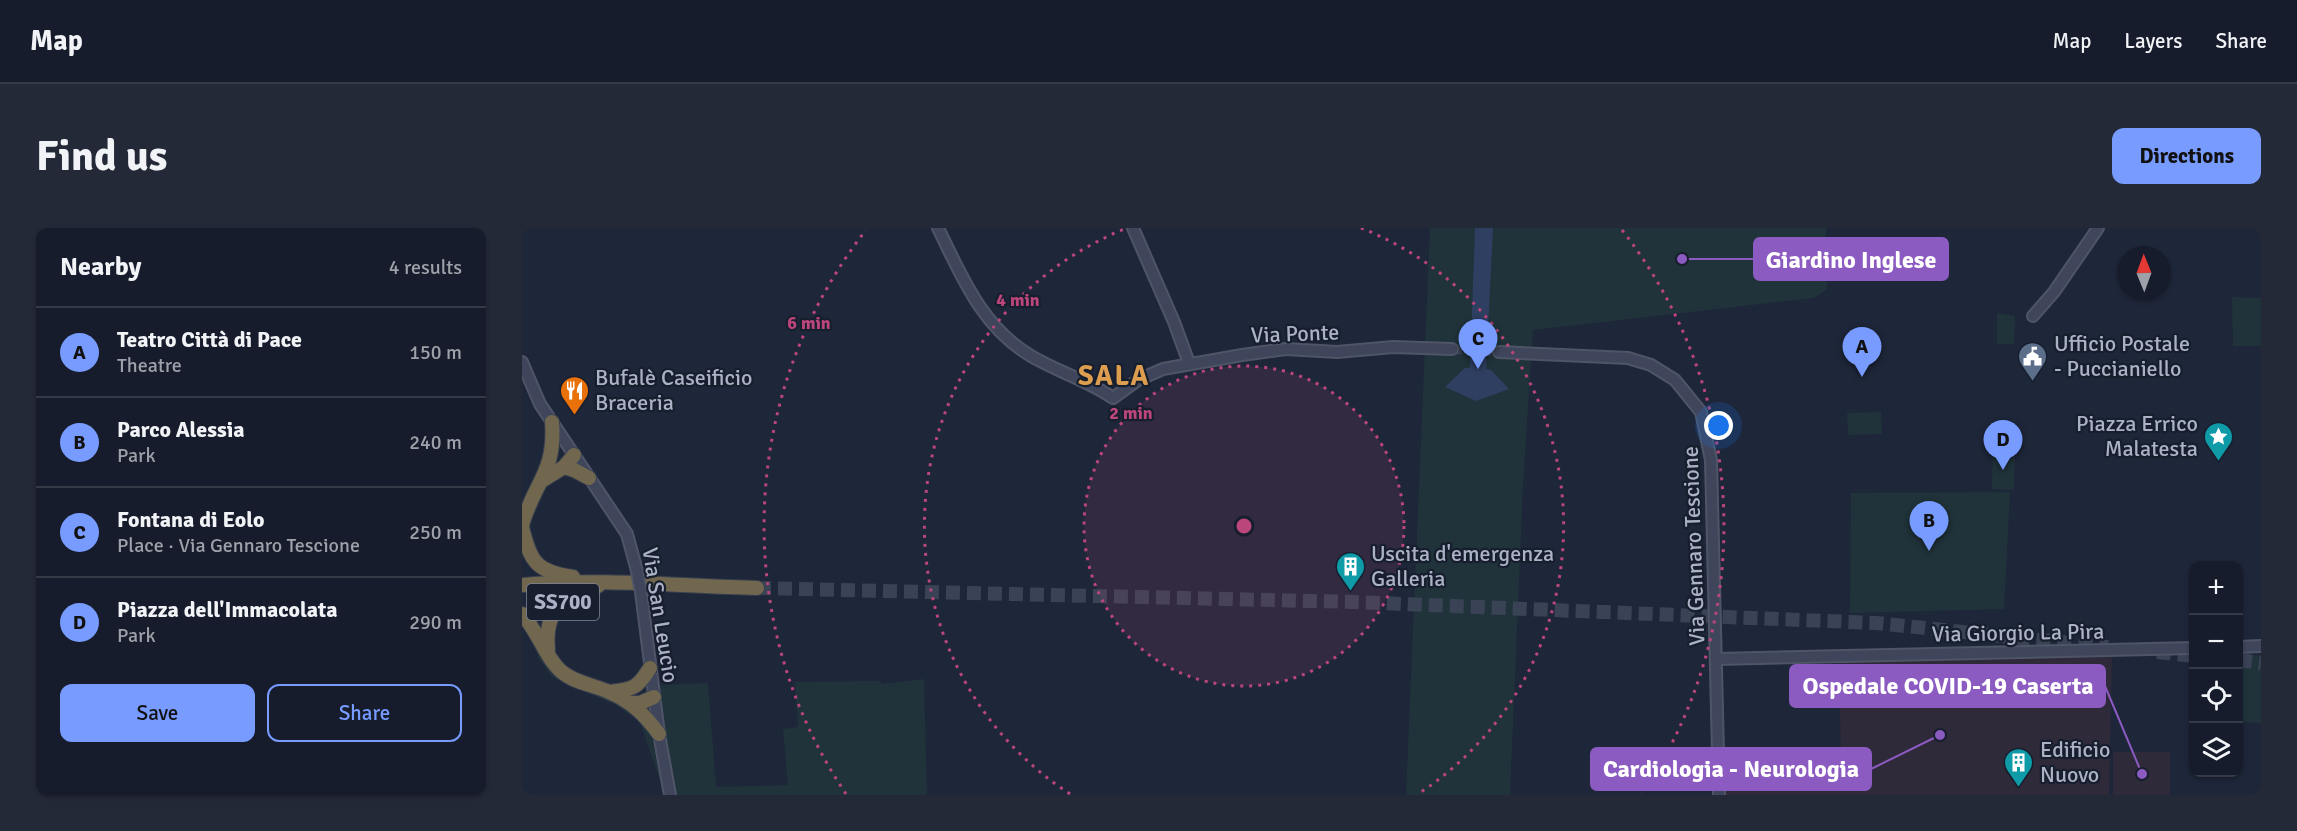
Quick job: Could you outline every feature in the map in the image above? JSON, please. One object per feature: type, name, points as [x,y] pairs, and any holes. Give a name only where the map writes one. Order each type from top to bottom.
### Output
[{"type":"highway","name":"SS700","points":[[552,422],[554,443],[551,460],[525,514],[522,526],[528,553],[537,564],[549,571],[566,576],[614,582]]},
{"type":"highway","points":[[551,460],[561,454],[574,455]]},
{"type":"highway","points":[[543,480],[564,467],[574,455]]},
{"type":"highway","points":[[564,467],[590,478]]},
{"type":"highway","name":"SS700","points":[[549,652],[548,628],[558,606],[571,596],[614,582]]},
{"type":"highway","name":"SS700","points":[[522,585],[614,582],[757,588]]},
{"type":"highway","name":"SS700","points":[[522,614],[532,625],[555,665],[564,674],[610,692],[630,703],[644,715],[659,734]]},
{"type":"highway","points":[[634,689],[650,668]]},
{"type":"highway","name":"SS700","points":[[610,692],[634,689],[642,690],[654,697]]},
{"type":"highway","points":[[630,703],[640,703],[654,697]]},
{"type":"street","name":"Via Ponte","points":[[938,228],[972,297],[1010,344],[1033,358],[1097,387],[1113,398],[1138,380],[1163,369],[1286,349],[1337,352],[1393,346],[1452,349]]},
{"type":"street","points":[[1133,228],[1190,363]]},
{"type":"street","points":[[2032,315],[2054,292],[2098,228]]},
{"type":"street","name":"Via Gennaro Tescione","points":[[1499,352],[1628,358],[1652,365],[1675,380],[1701,412],[1711,460],[1719,795]]},
{"type":"street","name":"Via San Leucio","points":[[522,362],[540,404],[627,534],[641,592],[659,734],[670,795]]},
{"type":"street","points":[[2243,647],[2261,646]]},
{"type":"street","name":"Via Giorgio La Pira","points":[[1717,659],[1843,654],[2189,648]]},
{"type":"shaded area","points":[[1430,228],[1826,228],[1827,289],[1814,298],[1533,330],[1523,485],[1510,795],[1406,795]]},
{"type":"shaded area","points":[[2232,297],[2261,298],[2261,346],[2233,346]]},
{"type":"shaded area","points":[[1997,313],[2015,316],[2014,344],[1997,344]]},
{"type":"shaded area","points":[[1881,412],[1882,434],[1848,435],[1847,413]]},
{"type":"shaded area","points":[[1993,450],[2015,451],[2014,490],[1992,489]]},
{"type":"shaded area","points":[[2010,492],[2004,609],[1850,613],[1851,493]]},
{"type":"shaded area","points":[[533,640],[569,683],[631,708],[647,724],[663,789],[640,722],[616,705],[553,678],[538,657]]},
{"type":"shaded area","points":[[2261,655],[2261,723],[2243,722],[2243,656]]},
{"type":"shaded area","points":[[2112,656],[2109,795],[1724,795],[1724,764],[1841,760],[1839,660]]},
{"type":"shaded area","points":[[924,679],[927,795],[675,795],[658,685],[708,683],[716,787],[788,785],[783,729],[798,727],[795,682],[877,681],[884,684]]},
{"type":"shaded area","points":[[2113,752],[2170,752],[2170,795],[2113,795]]},
{"type":"water","points":[[1475,228],[1493,228],[1486,369],[1491,370],[1509,389],[1476,401],[1445,387],[1465,368],[1470,368]]},
{"type":"tunnel","points":[[1452,349],[1499,352]]},
{"type":"tunnel","points":[[757,588],[1354,602],[1876,623],[2108,647]]},
{"type":"tunnel","points":[[2157,652],[2189,655]]},
{"type":"tunnel","points":[[2243,661],[2261,663]]},
{"type":"place","name":"Giardino Inglese","points":[[1682,259]]},
{"type":"place","name":"Fontana di Eolo","points":[[1478,369]]},
{"type":"place","name":"Teatro Città di Pace","points":[[1862,377]]},
{"type":"place","name":"Ufficio Postale - Puccianiello","points":[[2033,382]]},
{"type":"place","name":"Bufalè Caseificio Braceria","points":[[574,416]]},
{"type":"place","name":"Piazza Errico Malatesta","points":[[2219,462]]},
{"type":"place","name":"Piazza dell'Immacolata","points":[[2003,470]]},
{"type":"place","name":"Parco Alessia","points":[[1929,551]]},
{"type":"place","name":"Uscita d'emergenza Galleria","points":[[1350,592]]},
{"type":"place","name":"Cardiologia - Neurologia","points":[[1940,735]]},
{"type":"place","name":"Ospedale COVID-19 Caserta","points":[[2142,774]]},
{"type":"place","name":"Edificio Nuovo","points":[[2019,788]]},
{"type":"district","name":"SALA","points":[[1114,375]]}]
